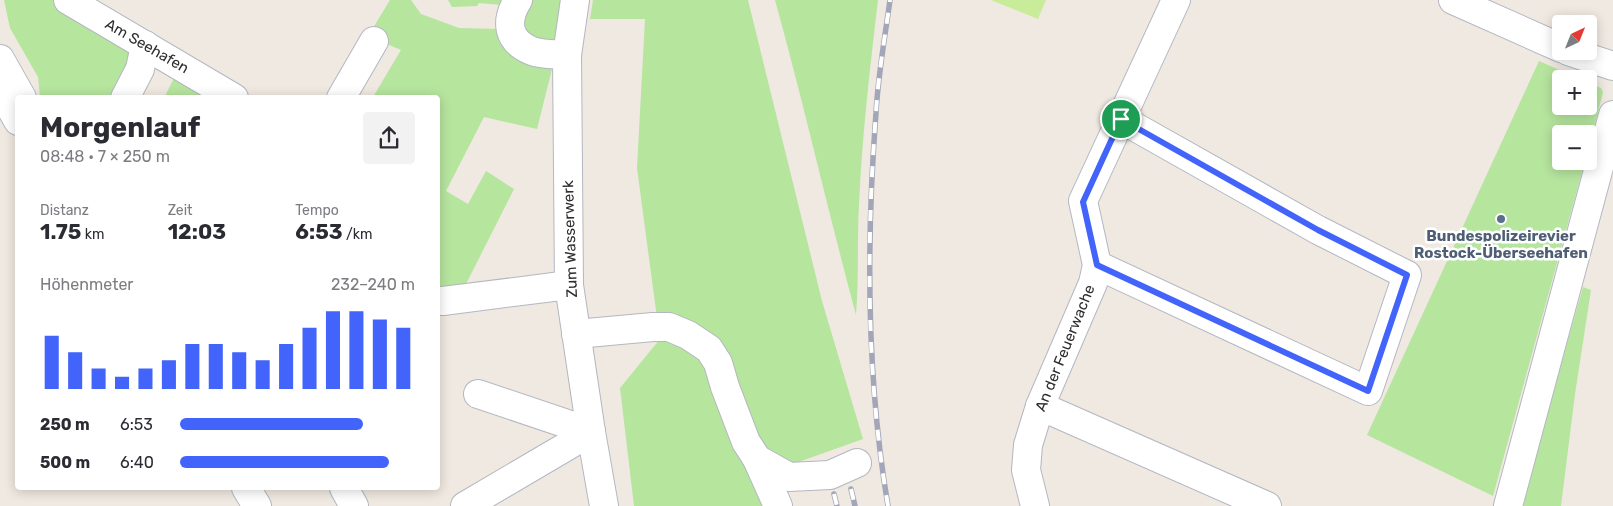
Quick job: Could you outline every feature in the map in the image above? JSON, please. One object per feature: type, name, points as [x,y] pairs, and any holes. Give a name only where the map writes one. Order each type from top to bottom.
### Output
[{"type":"street","name":"Am Seehafen","points":[[68,0],[229,95]]},
{"type":"street","points":[[518,0],[510,19],[510,30],[519,42],[533,52],[567,56]]},
{"type":"street","name":"Zum Wasserwerk","points":[[575,0],[567,56],[569,285],[604,506]]},
{"type":"street","name":"An der Feuerwache","points":[[1035,506],[1026,470],[1028,445],[1040,406],[1093,283],[1097,265],[1083,202],[1176,0]]},
{"type":"street","points":[[1453,0],[1552,44]]},
{"type":"street","points":[[343,95],[374,42]]},
{"type":"street","points":[[126,95],[140,68],[144,45]]},
{"type":"street","points":[[0,59],[20,95]]},
{"type":"street","points":[[1595,60],[1613,66]]},
{"type":"street","points":[[0,89],[7,127]]},
{"type":"street","points":[[1508,506],[1613,115]]},
{"type":"street","points":[[1097,265],[1368,391],[1407,275],[1318,230],[1121,119]]},
{"type":"street","points":[[440,301],[569,285]]},
{"type":"street","points":[[576,334],[669,327],[688,335],[708,349],[718,363],[746,442],[757,459],[778,506]]},
{"type":"street","points":[[478,394],[591,432]]},
{"type":"street","points":[[1040,406],[1267,506]]},
{"type":"street","points":[[465,506],[591,432]]},
{"type":"street","points":[[757,459],[789,477],[830,475],[857,463]]},
{"type":"street","points":[[247,490],[257,506]]},
{"type":"street","points":[[345,490],[354,506]]},
{"type":"green space","points":[[4,0],[63,0],[125,37],[130,64],[114,95],[40,95],[38,77],[10,28]]},
{"type":"green space","points":[[390,0],[411,0],[421,14],[459,28],[500,29],[553,65],[537,129],[484,117],[446,191],[468,204],[486,171],[514,189],[466,284],[440,289],[440,95],[374,95],[401,50],[370,37],[373,28]]},
{"type":"green space","points":[[448,0],[505,0],[502,5],[479,3],[477,6],[452,7]]},
{"type":"green space","points":[[526,0],[561,0],[557,45],[521,35]]},
{"type":"green space","points":[[593,0],[748,0],[822,301],[863,439],[793,464],[772,455],[749,431],[717,349],[657,318],[637,168],[645,19],[590,19]]},
{"type":"green space","points":[[775,0],[878,0],[862,153],[858,219],[856,315],[796,79]]},
{"type":"green space","points":[[991,0],[1046,0],[1038,19]]},
{"type":"green space","points":[[1539,61],[1560,70],[1552,70],[1552,115],[1597,115],[1597,86],[1601,88],[1603,92],[1595,125],[1552,125],[1552,170],[1583,170],[1493,496],[1367,435]]},
{"type":"green space","points":[[177,72],[212,95],[166,95]]},
{"type":"green space","points":[[1583,287],[1591,290],[1575,394],[1561,506],[1521,506]]},
{"type":"green space","points":[[660,339],[681,340],[702,357],[765,506],[634,506],[620,388]]},
{"type":"railway","points":[[888,506],[875,408],[870,310],[870,261],[877,99],[890,0]]},
{"type":"railway","points":[[851,489],[855,506]]},
{"type":"railway","points":[[834,494],[837,506]]},
{"type":"place","name":"Bundespolizeirevier Rostock-Überseehafen","points":[[1501,219]]},
{"type":"route","points":[[1121,119],[1318,230],[1407,275],[1368,391],[1097,265],[1083,202],[1121,119]]}]
